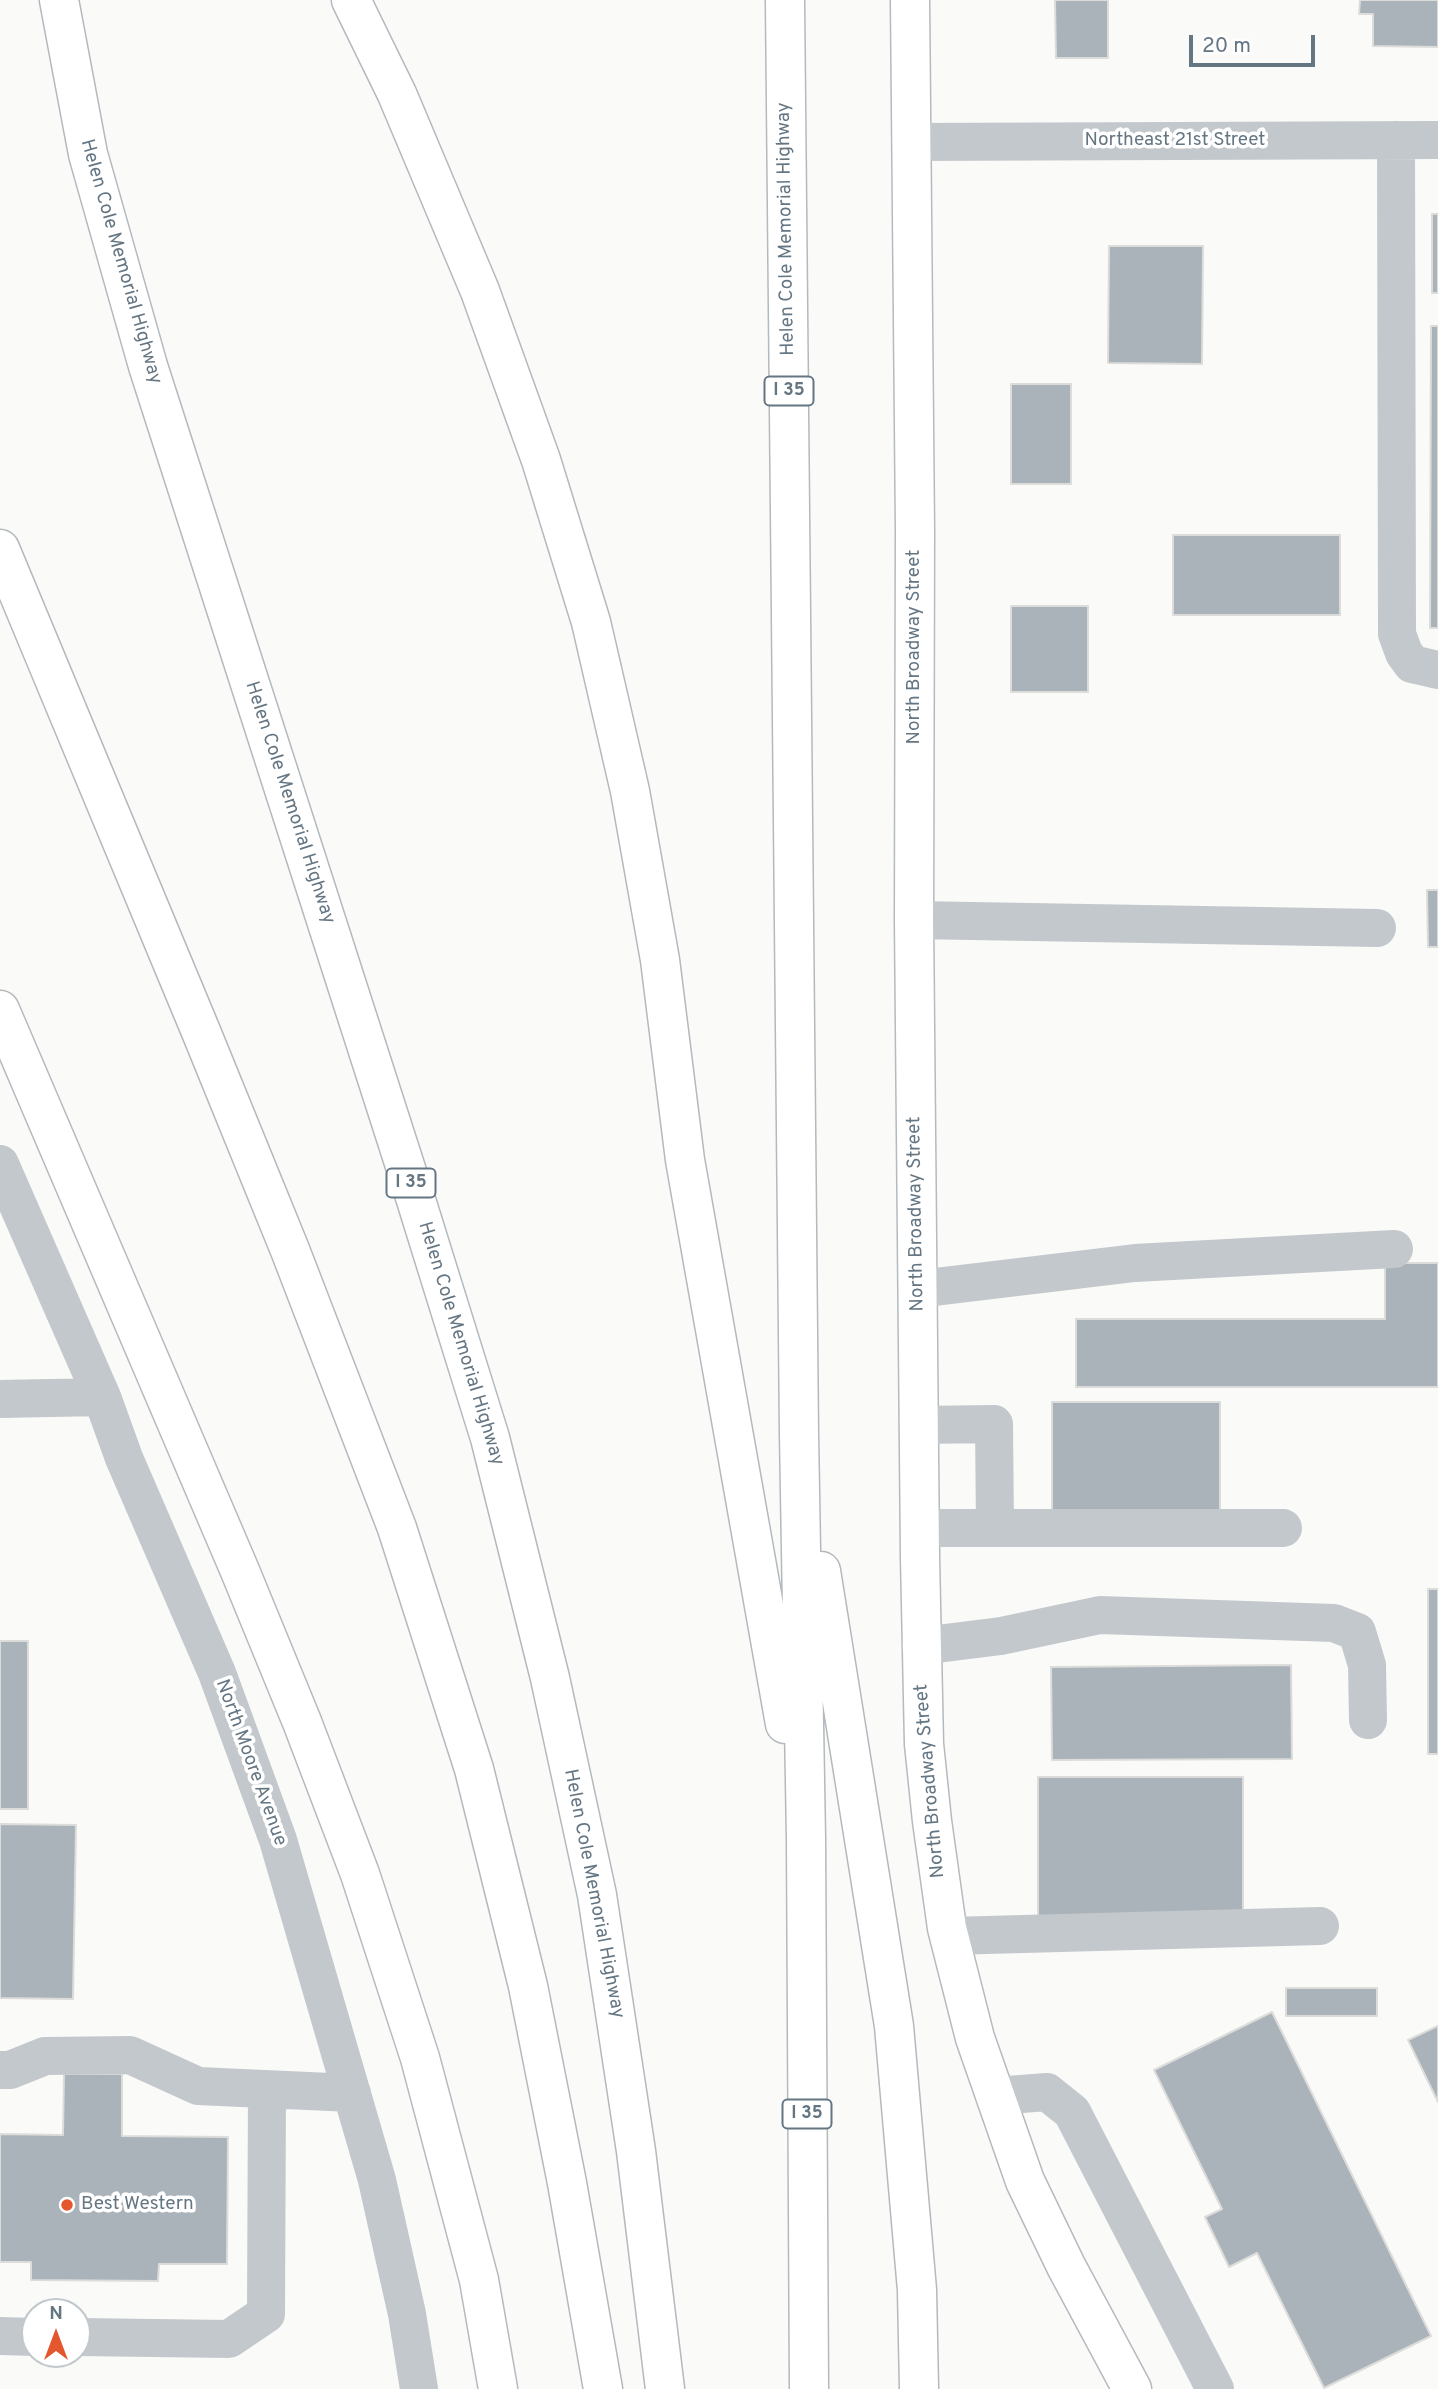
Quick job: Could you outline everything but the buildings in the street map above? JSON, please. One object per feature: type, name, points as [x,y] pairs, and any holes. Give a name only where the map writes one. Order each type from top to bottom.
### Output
[{"type":"main road","name":"Helen Cole Memorial Highway","points":[[59,0],[88,154],[148,366],[404,1160],[490,1438],[550,1678],[597,1895],[636,2151],[666,2389]]},
{"type":"main road","points":[[351,0],[397,94],[480,291],[541,460],[590,622],[629,791],[658,947],[685,1160],[806,1839]]},
{"type":"main road","name":"Helen Cole Memorial Highway","points":[[785,0],[799,1434],[806,1839],[809,2389]]},
{"type":"main road","name":"North Broadway Street","points":[[910,0],[915,531],[914,920],[924,1744],[949,1936],[975,2038],[1025,2181],[1066,2266],[1132,2389]]},
{"type":"main road","points":[[0,549],[228,1097],[397,1528],[474,1769],[528,1986],[567,2183],[603,2389]]},
{"type":"main road","points":[[0,1010],[255,1609],[360,1874],[420,2058],[479,2280],[498,2389]]},
{"type":"main road","points":[[799,1434],[894,2026],[917,2290],[919,2389]]},
{"type":"street","points":[[1396,140],[1397,634],[1399,644],[1412,664],[1438,670]]},
{"type":"street","name":"Northeast 21st Street","points":[[911,142],[1438,140]]},
{"type":"street","points":[[914,920],[1377,928]]},
{"type":"street","name":"North Moore Avenue","points":[[0,1164],[102,1397],[124,1458],[217,1673],[278,1840],[377,2180],[407,2314],[419,2389]]},
{"type":"street","points":[[918,1289],[1135,1263],[1394,1249]]},
{"type":"street","points":[[0,1399],[102,1397]]},
{"type":"street","points":[[919,1425],[994,1424],[995,1528]]},
{"type":"street","points":[[920,1528],[1283,1528]]},
{"type":"street","points":[[921,1646],[1001,1636],[1100,1615],[1334,1623],[1357,1632],[1367,1664],[1368,1720]]},
{"type":"street","points":[[949,1936],[1321,1926]]},
{"type":"street","points":[[0,2070],[10,2070],[45,2056],[130,2055],[198,2086],[352,2093]]},
{"type":"street","points":[[91,2337],[229,2339],[266,2314],[267,2089]]},
{"type":"street","points":[[995,2096],[1047,2092],[1072,2112],[1215,2389]]},
{"type":"street","points":[[0,2336],[21,2337]]},
{"type":"place","name":"Best Western","points":[[67,2205]]}]
